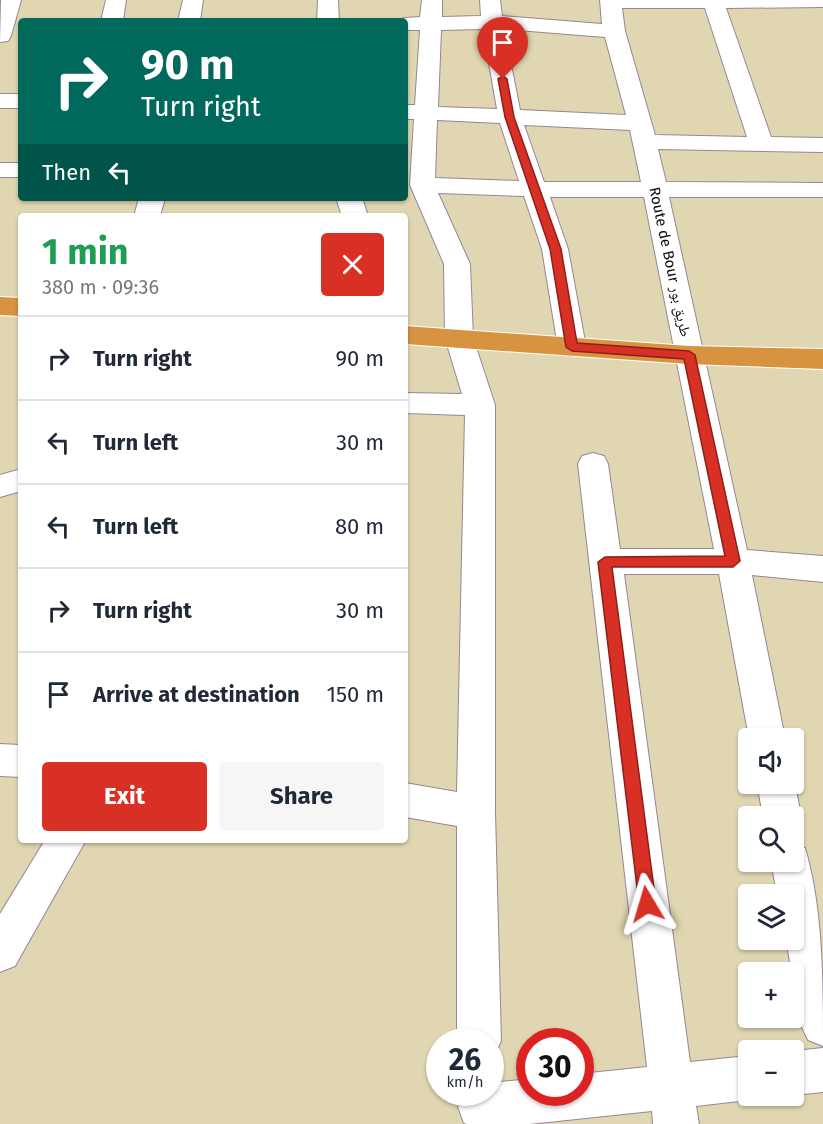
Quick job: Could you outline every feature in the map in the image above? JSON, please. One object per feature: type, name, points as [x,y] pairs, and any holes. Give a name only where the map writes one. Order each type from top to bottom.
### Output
[{"type":"highway","points":[[0,306],[18,307]]},
{"type":"highway","points":[[408,335],[689,355],[823,359]]},
{"type":"street","points":[[6,29],[11,0]]},
{"type":"street","points":[[113,18],[116,0]]},
{"type":"street","points":[[190,18],[193,0]]},
{"type":"street","points":[[328,0],[328,18]]},
{"type":"street","points":[[432,0],[431,25],[415,112],[422,185],[457,264],[459,339],[480,405],[476,812],[479,1028]]},
{"type":"street","points":[[610,1],[823,1]]},
{"type":"street","name":"Route de Bour طريق بور","points":[[610,1],[614,31],[655,188],[733,561],[765,728]]},
{"type":"street","points":[[713,1],[761,144]]},
{"type":"street","points":[[491,11],[510,117],[555,249],[572,347]]},
{"type":"street","points":[[408,24],[431,25],[491,11],[614,31]]},
{"type":"street","points":[[0,101],[18,101]]},
{"type":"street","points":[[415,112],[510,117],[761,144],[823,145]]},
{"type":"street","points":[[0,170],[18,170]]},
{"type":"street","points":[[422,185],[533,189],[823,190]]},
{"type":"street","points":[[408,403],[480,405]]},
{"type":"street","points":[[592,464],[673,1105]]},
{"type":"street","points":[[0,486],[18,481]]},
{"type":"street","points":[[605,562],[733,561],[823,569]]},
{"type":"street","points":[[0,760],[18,761]]},
{"type":"street","points":[[408,801],[476,812]]},
{"type":"street","points":[[0,952],[64,843]]},
{"type":"street","points":[[793,872],[823,1025]]},
{"type":"street","points":[[804,1072],[823,1070]]},
{"type":"street","points":[[480,1108],[673,1105],[738,1082]]},
{"type":"sand","points":[[0,0],[823,0],[823,1124],[0,1124]]},
{"type":"route","points":[[503,79],[510,117],[555,249],[572,347],[689,355],[733,561],[605,562],[647,904]]}]
